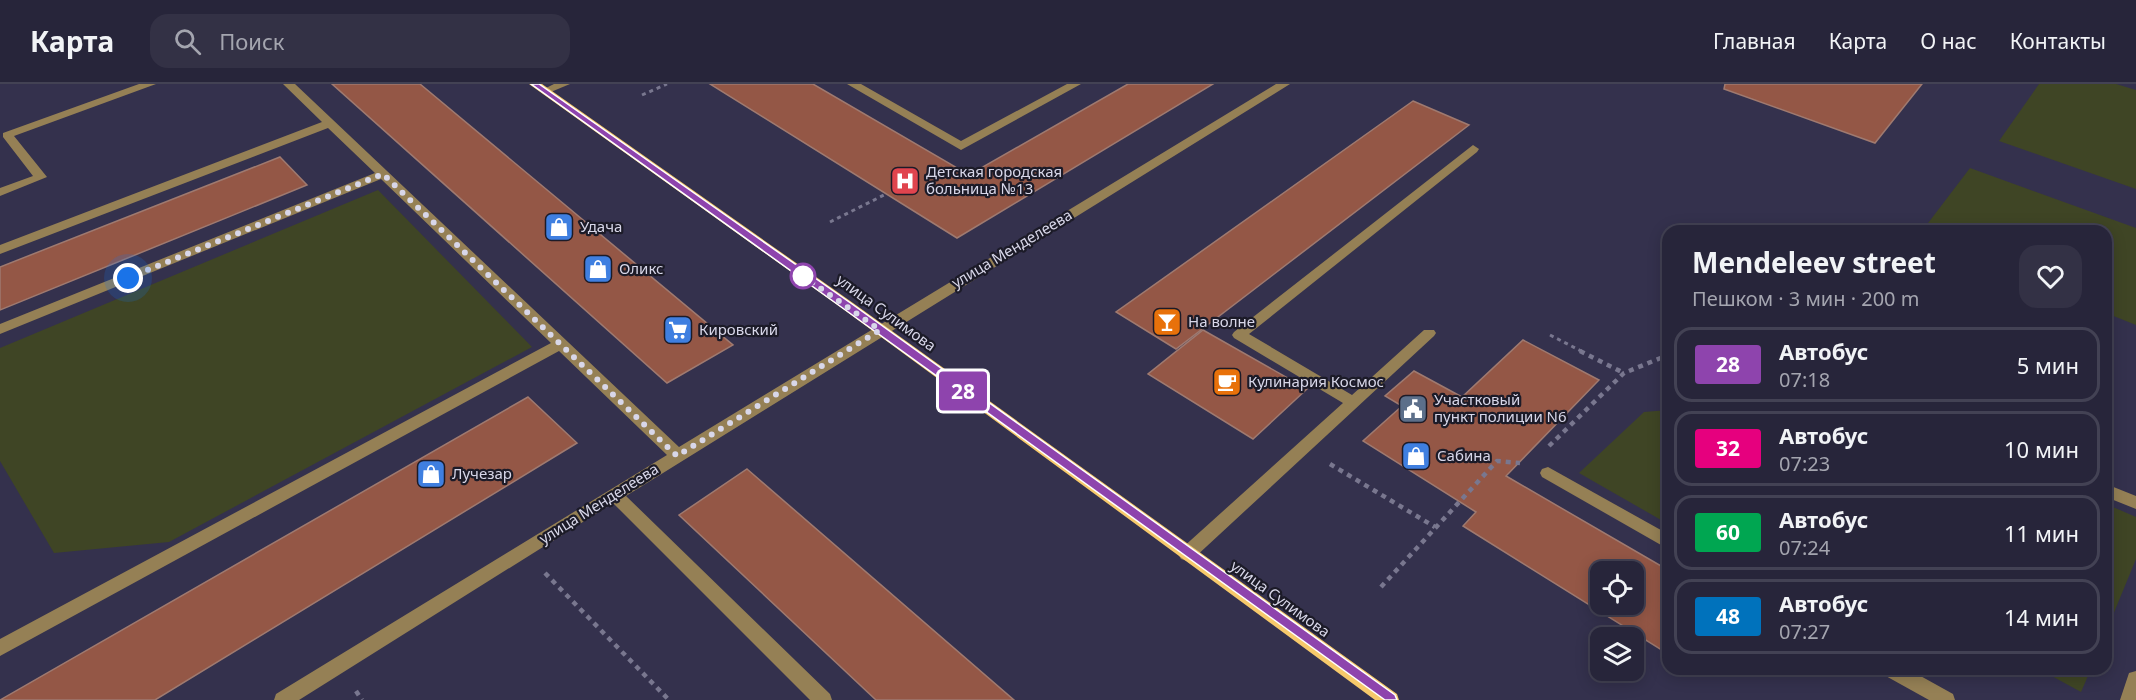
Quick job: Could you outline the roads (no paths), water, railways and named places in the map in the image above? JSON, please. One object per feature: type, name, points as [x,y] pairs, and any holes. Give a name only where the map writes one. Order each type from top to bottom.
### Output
[{"type":"main road","name":"улица Сулимова","points":[[541,88],[880,330],[1390,700]]},
{"type":"street","points":[[0,192],[40,177],[7,135],[150,84]]},
{"type":"street","points":[[289,84],[677,456]]},
{"type":"street","points":[[541,88],[564,84]]},
{"type":"street","points":[[853,84],[961,146],[1075,84]]},
{"type":"street","name":"улица Менделеева","points":[[283,700],[880,330],[1284,84]]},
{"type":"street","points":[[0,250],[329,123]]},
{"type":"street","points":[[1353,402],[1239,335],[1473,149]]},
{"type":"street","points":[[0,329],[383,174]]},
{"type":"street","points":[[1187,554],[1429,333]]},
{"type":"street","points":[[0,648],[561,344]]},
{"type":"street","points":[[1548,473],[1662,539]]},
{"type":"street","points":[[2112,493],[2136,503]]},
{"type":"street","points":[[614,494],[823,700]]},
{"type":"street","points":[[1902,675],[1946,700]]},
{"type":"street","points":[[2129,700],[2136,679]]},
{"type":"place","name":"Детская городская больница №13","points":[[905,181]]},
{"type":"place","name":"Удача","points":[[559,227]]},
{"type":"place","name":"Оликс","points":[[598,269]]},
{"type":"place","name":"На волне","points":[[1167,322]]},
{"type":"place","name":"Кировский","points":[[678,330]]},
{"type":"place","name":"Кулинария Космос","points":[[1227,382]]},
{"type":"place","name":"Участковый пункт полиции N6","points":[[1413,409]]},
{"type":"place","name":"Сабина","points":[[1416,456]]},
{"type":"place","name":"Лучезар","points":[[431,474]]}]
